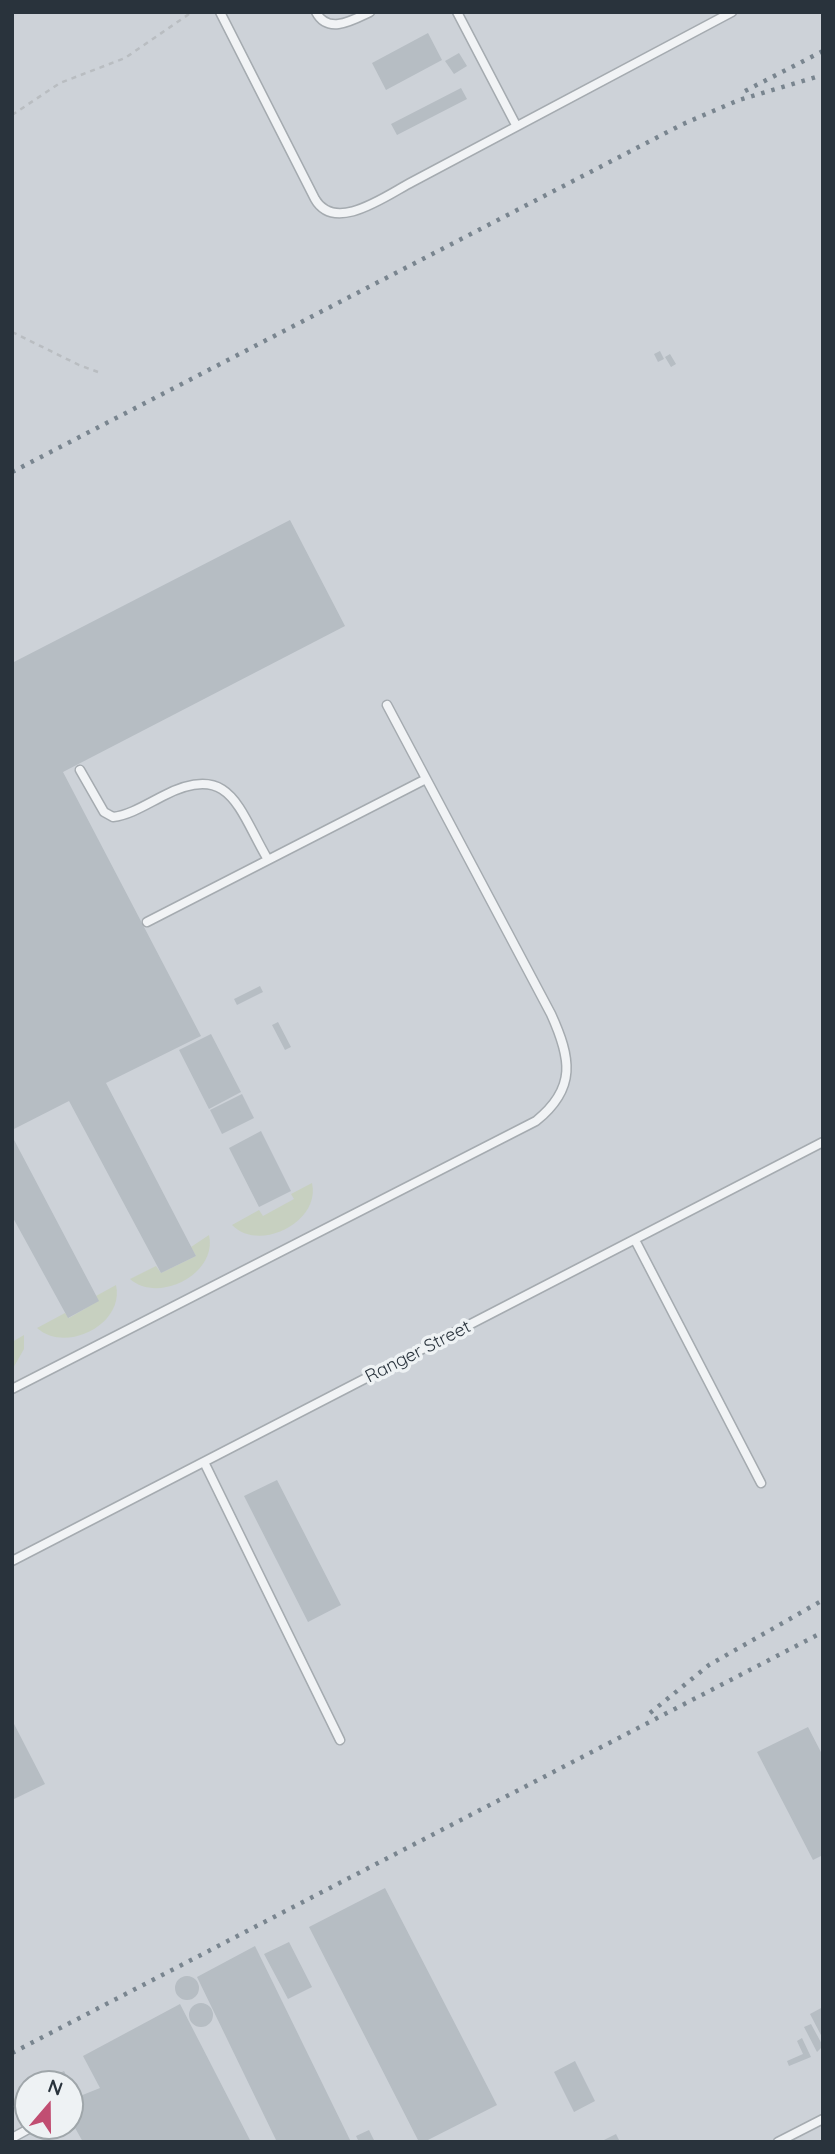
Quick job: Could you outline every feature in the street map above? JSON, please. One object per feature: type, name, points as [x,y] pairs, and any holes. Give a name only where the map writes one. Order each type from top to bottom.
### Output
[{"type":"lane","points":[[220,12],[315,200],[327,213],[347,212],[365,206],[732,12]]},
{"type":"lane","points":[[316,12],[326,23],[334,25],[370,12]]},
{"type":"lane","points":[[457,12],[516,125]]},
{"type":"lane","points":[[12,1389],[536,1121],[556,1101],[566,1078],[568,1057],[563,1040],[387,705]]},
{"type":"lane","points":[[80,770],[104,811],[113,817],[178,788],[203,782],[215,784],[232,797],[267,858]]},
{"type":"lane","points":[[147,922],[267,858],[426,779]]},
{"type":"lane","name":"Ranger Street","points":[[12,1561],[823,1142]]},
{"type":"lane","points":[[635,1240],[761,1483]]},
{"type":"lane","points":[[204,1462],[340,1740]]},
{"type":"lane","points":[[778,2142],[823,2119]]},
{"type":"path","points":[[12,115],[60,83],[125,58],[192,12]]},
{"type":"path","points":[[12,332],[99,372]]},
{"type":"shaded area","points":[[12,12],[823,12],[823,2142],[12,2142]]},
{"type":"green space","points":[[312,1183],[312,1197],[307,1210],[298,1221],[286,1229],[257,1236],[244,1233],[232,1225],[259,1210],[263,1216],[294,1199],[291,1194]]},
{"type":"green space","points":[[209,1235],[209,1249],[204,1262],[195,1273],[183,1281],[155,1288],[142,1286],[130,1279],[156,1266],[161,1273],[196,1256],[191,1247]]},
{"type":"green space","points":[[116,1285],[112,1312],[103,1323],[91,1331],[63,1338],[49,1335],[37,1328],[65,1313],[69,1318],[98,1301],[96,1296]]},
{"type":"green space","points":[[24,1335],[24,1349],[12,1370],[12,1342]]},
{"type":"building","points":[[428,33],[442,60],[386,90],[372,63]]},
{"type":"building","points":[[459,53],[467,66],[454,74],[445,61]]},
{"type":"building","points":[[461,88],[467,99],[397,135],[391,124]]},
{"type":"building","points":[[660,351],[664,359],[658,362],[654,354]]},
{"type":"building","points":[[670,354],[676,364],[671,367],[665,357]]},
{"type":"building","points":[[290,520],[345,626],[63,772],[201,1036],[106,1083],[196,1256],[161,1273],[69,1101],[12,1130],[12,663]]},
{"type":"building","points":[[260,986],[263,992],[237,1005],[234,999]]},
{"type":"building","points":[[278,1022],[291,1047],[285,1050],[272,1025]]},
{"type":"building","points":[[211,1034],[241,1092],[209,1109],[179,1050]]},
{"type":"building","points":[[242,1094],[254,1118],[222,1134],[210,1110]]},
{"type":"building","points":[[261,1131],[291,1191],[259,1207],[229,1148]]},
{"type":"building","points":[[12,1136],[99,1301],[68,1318],[12,1216]]},
{"type":"building","points":[[277,1480],[341,1605],[308,1622],[244,1496]]},
{"type":"building","points":[[12,1720],[45,1784],[12,1800]]},
{"type":"building","points":[[808,1727],[823,1756],[823,1855],[813,1860],[757,1752]]},
{"type":"building","points":[[385,1888],[497,2105],[424,2142],[419,2142],[309,1927]]},
{"type":"building","points":[[289,1942],[312,1987],[288,1999],[264,1954]]},
{"type":"building","points":[[255,1946],[351,2142],[277,2142],[197,1977]]},
{"type":"building","points":[[187,1976],[198,1983],[199,1988],[192,1999],[187,2000],[176,1993],[175,1988],[182,1977]]},
{"type":"building","points":[[201,2003],[212,2010],[213,2015],[206,2026],[201,2027],[190,2020],[189,2015],[196,2004]]},
{"type":"building","points":[[180,2004],[251,2142],[83,2142],[84,2094],[100,2088],[83,2056]]},
{"type":"building","points":[[823,2007],[823,2039],[810,2014]]},
{"type":"building","points":[[811,2024],[823,2046],[817,2052],[804,2027]]},
{"type":"building","points":[[802,2038],[811,2057],[789,2066],[787,2061],[803,2054],[797,2041]]},
{"type":"building","points":[[575,2061],[595,2101],[574,2112],[554,2072]]},
{"type":"building","points":[[369,2130],[375,2142],[359,2142],[356,2136]]},
{"type":"building","points":[[616,2134],[620,2142],[600,2142]]},
{"type":"railway","points":[[745,91],[823,51]]},
{"type":"railway","points":[[12,472],[683,124],[739,100],[823,75]]},
{"type":"railway","points":[[650,1713],[709,1665],[823,1600]]},
{"type":"railway","points":[[12,2053],[823,1632]]}]
